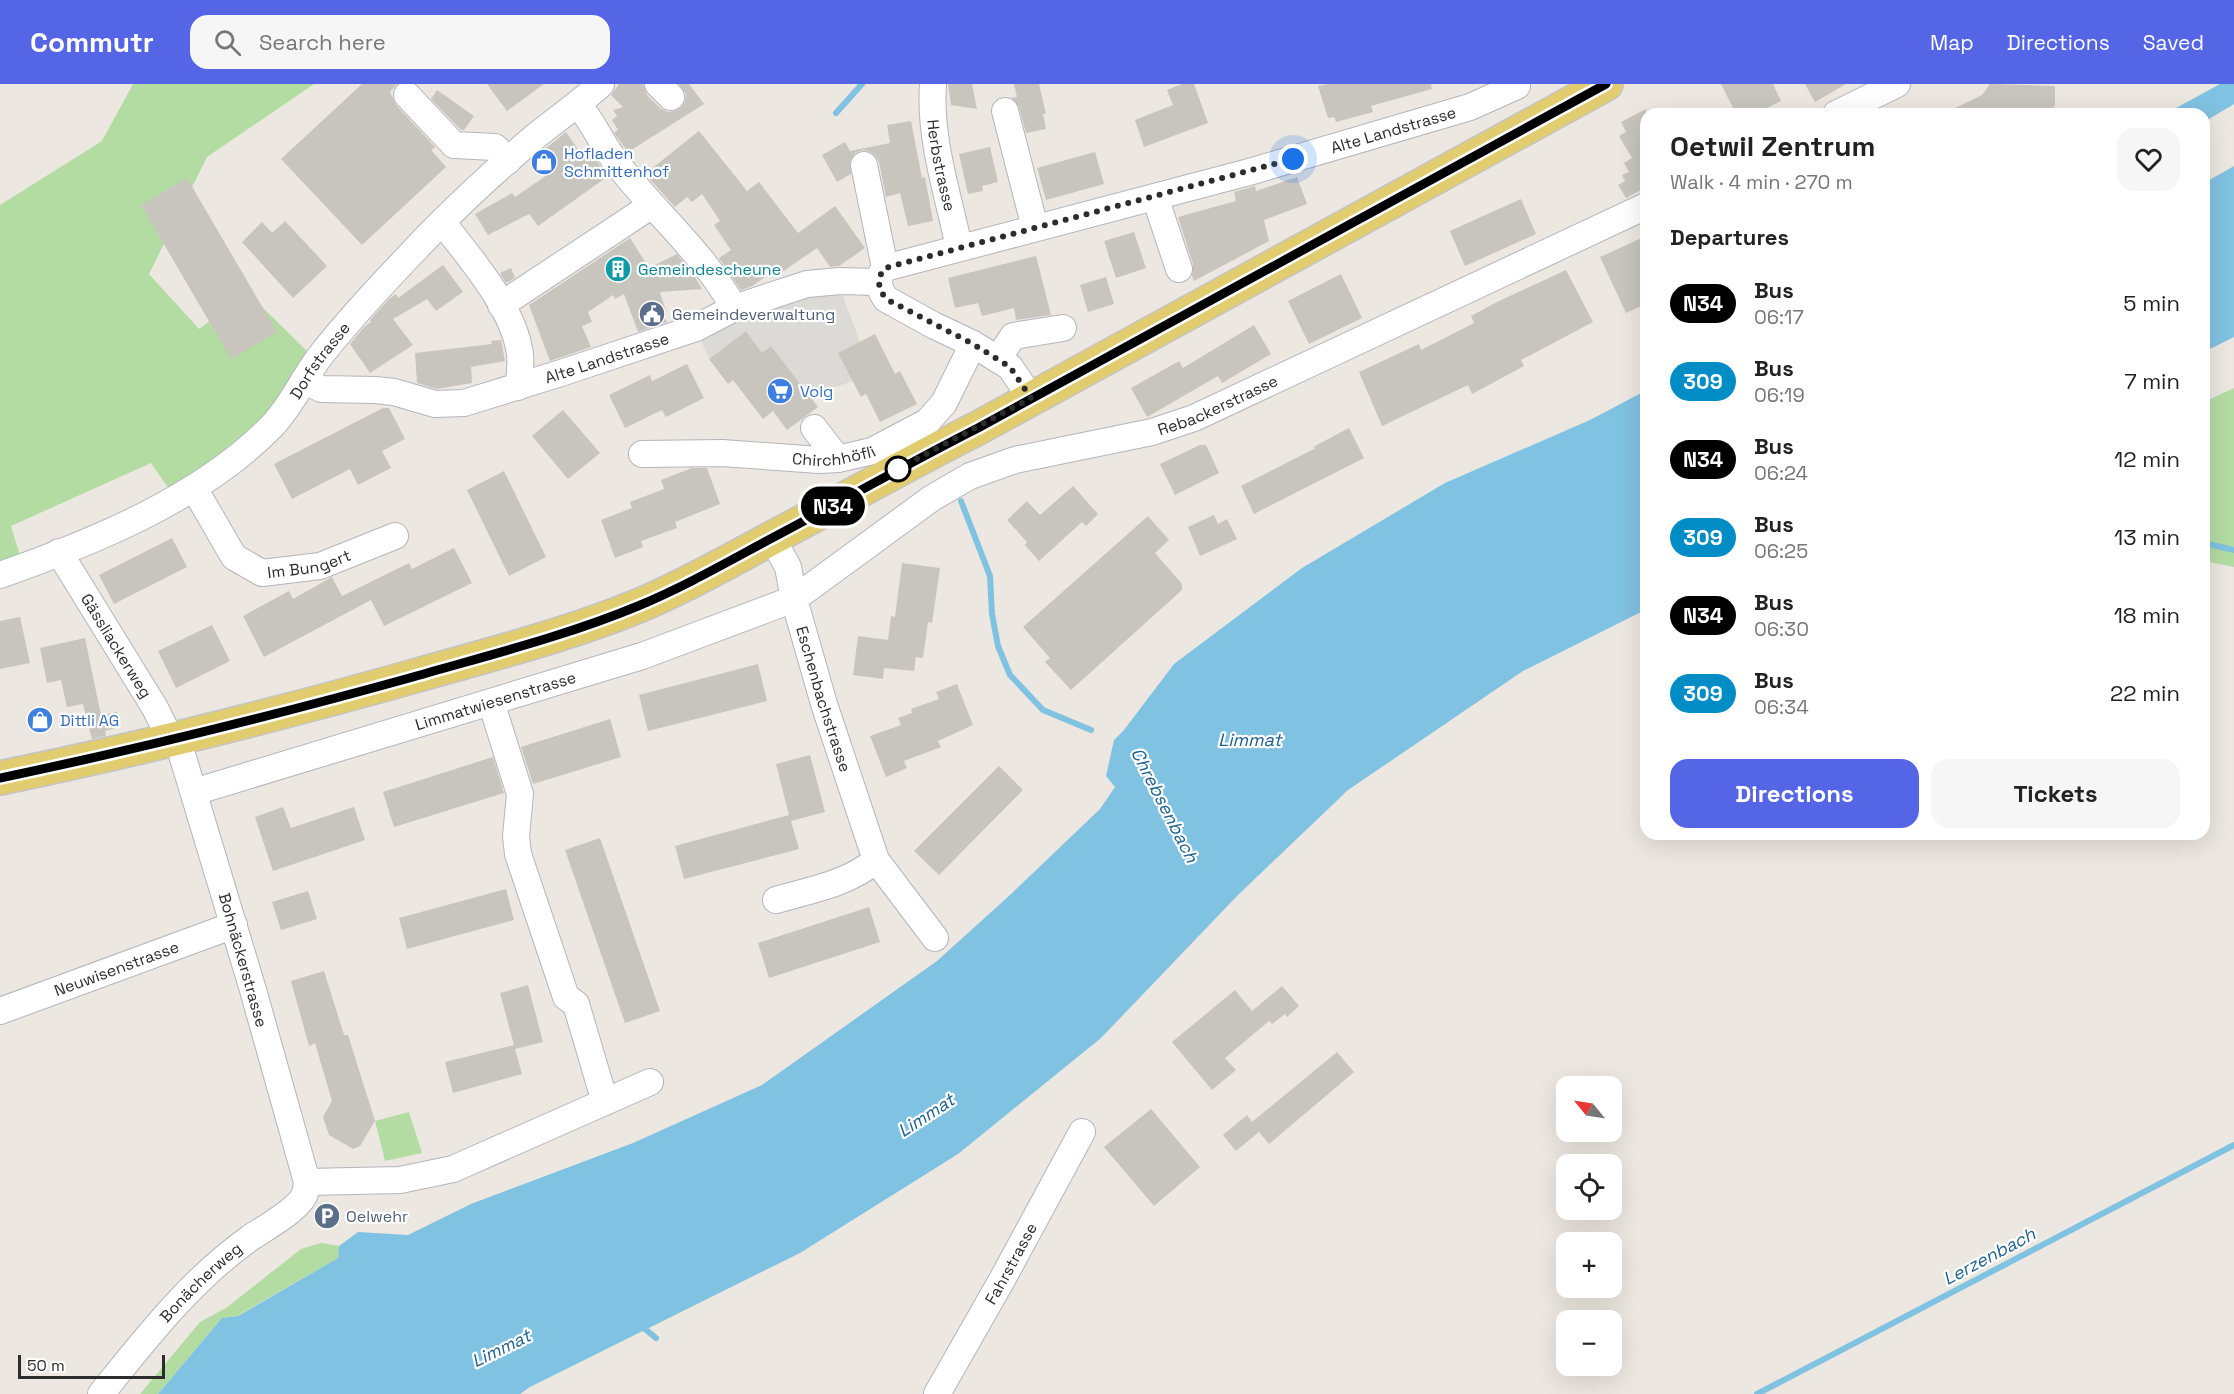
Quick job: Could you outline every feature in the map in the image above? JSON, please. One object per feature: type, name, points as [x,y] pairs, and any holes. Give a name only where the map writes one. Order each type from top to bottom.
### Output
[{"type":"main road","points":[[0,778],[174,739],[347,695],[556,636],[637,607],[687,585],[1606,84]]},
{"type":"street","name":"Dorfstrasse","points":[[0,575],[117,528],[194,488],[229,464],[274,424],[319,357],[351,319],[442,222],[508,160],[601,84]]},
{"type":"street","name":"Herbstrasse","points":[[933,84],[931,109],[959,247]]},
{"type":"street","points":[[1848,108],[1897,84]]},
{"type":"street","name":"Alte Landstrasse","points":[[304,380],[321,390],[375,390],[394,392],[435,404],[464,403],[696,328],[734,308],[807,284],[882,275],[959,247],[1249,172],[1470,107],[1517,86]]},
{"type":"street","points":[[407,96],[454,145],[495,147],[508,160]]},
{"type":"street","points":[[578,105],[591,120],[612,157],[710,270],[734,308]]},
{"type":"street","points":[[1005,111],[1035,228]]},
{"type":"street","points":[[864,165],[882,275],[881,292],[886,299],[973,344],[1010,367],[1031,398]]},
{"type":"street","points":[[1155,197],[1179,269]]},
{"type":"street","points":[[501,305],[652,205]]},
{"type":"street","name":"Rebackerstrasse","points":[[794,599],[932,498],[970,476],[1015,460],[1152,432],[1194,418],[1640,209]]},
{"type":"street","points":[[442,222],[478,270],[501,305],[515,333],[520,355],[518,387]]},
{"type":"street","points":[[998,359],[1013,336],[1063,328]]},
{"type":"street","name":"Chirchhöfli","points":[[642,454],[722,453],[819,460],[838,459],[872,452],[927,422],[944,403],[973,344]]},
{"type":"street","points":[[814,428],[838,459]]},
{"type":"street","name":"Im Bungert","points":[[194,488],[234,557],[262,573],[320,566],[395,536]]},
{"type":"street","name":"Eschenbachstrasse","points":[[772,538],[788,567],[794,599],[824,704],[876,860],[935,938]]},
{"type":"street","name":"Gässliackerweg","points":[[59,552],[174,739]]},
{"type":"street","name":"Limmatwiesenstrasse","points":[[194,792],[642,656],[794,599]]},
{"type":"street","points":[[491,702],[520,794],[516,836],[518,854],[566,998],[576,1004],[605,1102]]},
{"type":"street","name":"Bohnäckerstrasse","points":[[174,739],[194,792],[234,925],[307,1182]]},
{"type":"street","points":[[776,900],[844,880],[864,870],[876,860]]},
{"type":"street","name":"Neuwisenstrasse","points":[[0,1011],[234,925]]},
{"type":"street","points":[[307,1182],[400,1180],[453,1169],[650,1082]]},
{"type":"street","name":"Fahrstrasse","points":[[937,1394],[1082,1132]]},
{"type":"street","name":"Bonächerweg","points":[[101,1394],[148,1336],[194,1285],[246,1242],[298,1204],[305,1194],[307,1182]]},
{"type":"green space","points":[[133,84],[314,84],[207,157],[149,274],[199,329],[248,293],[310,354],[253,433],[169,489],[151,463],[11,526],[20,556],[0,568],[0,205],[102,141]]},
{"type":"green space","points":[[2234,388],[2234,567],[2210,562],[2210,399]]},
{"type":"green space","points":[[409,1112],[422,1153],[385,1161],[375,1121]]},
{"type":"green space","points":[[321,1243],[339,1246],[338,1258],[237,1316],[222,1318],[158,1394],[140,1394],[200,1322],[226,1308],[301,1249]]},
{"type":"shaded area","points":[[841,291],[860,342],[839,353],[853,381],[809,396],[771,346],[762,353],[746,331],[709,359],[696,328],[734,308]]},
{"type":"water","points":[[2220,84],[2234,84],[2234,104],[2210,118],[2210,108],[2176,108]]},
{"type":"water","points":[[2234,166],[2234,337],[2210,349],[2210,180]]},
{"type":"water","name":"Limmat","points":[[1640,394],[1640,612],[1523,671],[1348,790],[1238,895],[1101,1038],[958,1154],[800,1253],[520,1394],[158,1394],[222,1318],[238,1316],[338,1258],[339,1246],[358,1232],[408,1235],[471,1204],[633,1143],[762,1085],[937,961],[1100,809],[1115,787],[1106,776],[1114,740],[1174,664],[1302,568],[1445,483],[1590,420]]},
{"type":"building","points":[[362,84],[397,84],[390,92],[396,105],[435,147],[431,150],[446,167],[362,245],[281,159]]},
{"type":"building","points":[[487,84],[544,84],[507,111]]},
{"type":"building","points":[[619,84],[643,84],[647,95],[660,108],[668,112],[682,107],[686,94],[679,84],[689,84],[704,104],[628,152],[614,133],[618,130],[612,120],[617,116],[613,110],[623,107],[611,95]]},
{"type":"building","points":[[948,84],[972,84],[977,109],[951,105]]},
{"type":"building","points":[[1014,84],[1039,84],[1046,114],[1043,114],[1046,129],[1026,133],[1019,107],[1011,98],[1017,97]]},
{"type":"building","points":[[1182,84],[1194,84],[1208,123],[1144,147],[1135,120],[1173,105],[1167,90]]},
{"type":"building","points":[[1328,84],[1431,84],[1432,89],[1371,106],[1373,112],[1336,122],[1334,117],[1328,118],[1318,86]]},
{"type":"building","points":[[1721,84],[1773,84],[1781,101],[1767,108],[1733,108]]},
{"type":"building","points":[[1805,84],[1846,84],[1815,102]]},
{"type":"building","points":[[1990,84],[2055,86],[2055,106],[2052,108],[1955,108],[1982,95]]},
{"type":"building","points":[[437,90],[474,116],[464,130],[461,130],[431,99]]},
{"type":"building","points":[[1640,112],[1640,191],[1626,198],[1618,185],[1625,181],[1622,175],[1629,172],[1624,163],[1632,158],[1619,136],[1626,132],[1621,122]]},
{"type":"building","points":[[911,121],[933,221],[908,226],[900,193],[886,197],[879,162],[875,155],[862,150],[855,153],[850,161],[851,174],[837,182],[822,155],[845,142],[850,151],[890,143],[887,125]]},
{"type":"building","points":[[699,131],[747,191],[759,182],[798,233],[835,206],[865,248],[839,266],[830,267],[817,248],[782,272],[778,268],[752,286],[741,290],[719,258],[731,250],[714,225],[720,221],[702,194],[692,202],[687,197],[675,207],[645,174]]},
{"type":"building","points":[[566,132],[581,154],[589,148],[607,177],[538,226],[529,214],[488,235],[475,214],[512,193],[515,197],[547,175],[535,157]]},
{"type":"building","points":[[990,147],[998,182],[982,186],[983,191],[968,194],[959,154]]},
{"type":"building","points":[[1095,152],[1104,184],[1046,200],[1037,168]]},
{"type":"building","points":[[1297,177],[1307,204],[1264,220],[1269,241],[1194,281],[1193,264],[1178,217],[1236,201],[1234,192],[1255,186],[1256,191]]},
{"type":"building","points":[[187,178],[277,332],[231,359],[141,205]]},
{"type":"building","points":[[1521,199],[1536,234],[1465,266],[1450,231]]},
{"type":"building","points":[[285,221],[327,266],[293,298],[242,242],[262,222],[272,233]]},
{"type":"building","points":[[1134,232],[1146,268],[1116,278],[1104,241]]},
{"type":"building","points":[[630,238],[649,268],[677,254],[702,289],[660,292],[666,311],[662,313],[667,322],[638,332],[624,294],[615,299],[613,295],[588,312],[592,322],[582,326],[591,347],[550,361],[529,305]]},
{"type":"building","points":[[1640,239],[1640,307],[1626,313],[1600,257]]},
{"type":"building","points":[[1036,256],[1051,315],[1016,320],[1014,308],[982,316],[978,303],[955,308],[948,278]]},
{"type":"building","points":[[443,265],[463,292],[436,311],[427,299],[393,319],[413,345],[370,373],[350,344],[390,298],[396,294],[398,298]]},
{"type":"building","points":[[511,268],[515,278],[506,283],[500,273]]},
{"type":"building","points":[[1566,270],[1593,322],[1521,360],[1524,366],[1472,394],[1468,385],[1382,426],[1359,372],[1419,344],[1421,350],[1474,323],[1471,316]]},
{"type":"building","points":[[1341,274],[1362,318],[1309,344],[1288,301]]},
{"type":"building","points":[[1106,277],[1114,304],[1088,312],[1080,285]]},
{"type":"building","points":[[1254,325],[1271,354],[1222,383],[1218,376],[1147,417],[1131,388],[1179,361],[1183,368]]},
{"type":"building","points":[[746,331],[762,353],[771,346],[818,407],[787,430],[773,411],[763,419],[733,380],[728,384],[709,359]]},
{"type":"building","points":[[875,334],[895,374],[900,371],[917,404],[880,422],[866,394],[861,397],[838,353]]},
{"type":"building","points":[[501,340],[505,361],[471,367],[472,383],[437,389],[417,383],[415,353],[492,344],[491,341]]},
{"type":"building","points":[[687,364],[704,398],[666,417],[662,410],[625,428],[609,395],[650,375],[652,381]]},
{"type":"building","points":[[383,408],[389,408],[405,439],[382,451],[391,468],[358,485],[350,469],[292,499],[274,464]]},
{"type":"building","points":[[563,410],[600,453],[568,479],[532,436]]},
{"type":"building","points":[[1349,428],[1364,458],[1254,514],[1241,486],[1316,448],[1313,447]]},
{"type":"building","points":[[1200,445],[1206,445],[1219,473],[1175,495],[1160,464]]},
{"type":"building","points":[[692,468],[707,468],[720,504],[675,522],[677,528],[641,541],[643,547],[615,558],[601,520],[632,508],[630,502],[664,489],[661,480]]},
{"type":"building","points":[[504,471],[546,557],[509,576],[467,490]]},
{"type":"building","points":[[1073,486],[1098,514],[1086,526],[1082,522],[1039,561],[1025,545],[1027,542],[1007,520],[1027,501],[1040,515]]},
{"type":"building","points":[[1214,515],[1218,524],[1227,519],[1237,539],[1200,556],[1188,527]]},
{"type":"building","points":[[1148,516],[1169,540],[1155,553],[1182,584],[1182,590],[1071,690],[1045,662],[1050,658],[1023,627]]},
{"type":"building","points":[[172,538],[187,567],[114,604],[99,575]]},
{"type":"building","points":[[454,548],[472,583],[384,626],[371,600],[264,657],[243,616],[289,591],[293,599],[332,577],[342,596],[409,563],[412,569]]},
{"type":"building","points":[[902,563],[940,568],[932,623],[928,622],[923,658],[916,657],[914,671],[884,668],[883,679],[853,675],[858,636],[888,640],[891,616],[895,617]]},
{"type":"building","points":[[20,617],[30,663],[0,669],[0,621]]},
{"type":"building","points":[[212,625],[230,661],[176,688],[158,651]]},
{"type":"building","points":[[85,638],[101,715],[117,712],[120,727],[105,731],[106,736],[92,739],[83,704],[67,707],[61,680],[47,683],[40,648]]},
{"type":"building","points":[[758,664],[767,701],[648,731],[639,695]]},
{"type":"building","points":[[957,684],[973,725],[938,741],[941,747],[904,761],[907,768],[886,777],[870,736],[901,725],[898,718],[912,713],[911,709],[939,699],[936,692]]},
{"type":"building","points":[[610,719],[621,757],[533,784],[521,747]]},
{"type":"building","points":[[810,755],[825,812],[791,821],[799,849],[684,879],[675,846],[789,815],[776,764]]},
{"type":"building","points":[[493,757],[504,793],[394,827],[383,792]]},
{"type":"building","points":[[999,766],[1023,790],[939,875],[914,851]]},
{"type":"building","points":[[283,807],[291,828],[354,807],[365,840],[273,871],[255,817]]},
{"type":"building","points":[[600,838],[660,1011],[625,1023],[565,850]]},
{"type":"building","points":[[506,889],[514,920],[407,949],[399,918]]},
{"type":"building","points":[[308,891],[317,919],[281,930],[272,902]]},
{"type":"building","points":[[869,907],[880,942],[769,978],[758,943]]},
{"type":"building","points":[[324,971],[344,1035],[348,1035],[375,1121],[360,1146],[353,1149],[329,1135],[323,1117],[332,1101],[315,1043],[309,1046],[291,981]]},
{"type":"building","points":[[528,985],[543,1042],[515,1049],[522,1074],[453,1093],[445,1062],[514,1045],[500,993]]},
{"type":"building","points":[[1282,986],[1299,1006],[1287,1017],[1285,1014],[1272,1024],[1269,1021],[1225,1058],[1236,1070],[1212,1090],[1172,1042],[1235,990],[1252,1011]]},
{"type":"building","points":[[1337,1052],[1354,1072],[1269,1144],[1259,1132],[1236,1151],[1223,1135],[1247,1115],[1252,1122]]},
{"type":"building","points":[[1151,1109],[1200,1167],[1154,1206],[1104,1147]]},
{"type":"waterway","name":"Chrebsenbach","points":[[836,113],[862,84]]},
{"type":"waterway","name":"Chrebsenbach","points":[[961,501],[990,576],[992,614],[998,646],[1010,675],[1043,710],[1091,730]]},
{"type":"waterway","points":[[2210,544],[2234,550]]},
{"type":"waterway","name":"Lerzenbach","points":[[1757,1394],[2234,1145]]},
{"type":"waterway","name":"Lerzenbach","points":[[640,1325],[656,1338]]},
{"type":"bus line","name":"N34","points":[[0,778],[243,723],[556,636],[637,607],[687,585],[857,494],[900,468],[978,428],[1606,84]]},
{"type":"place","name":"Hofladen Schmittenhof","points":[[544,162]]},
{"type":"place","name":"Gemeindescheune","points":[[618,269]]},
{"type":"place","name":"Gemeindeverwaltung","points":[[652,314]]},
{"type":"place","name":"Volg","points":[[780,391]]},
{"type":"place","name":"Dittli AG","points":[[40,720]]},
{"type":"place","name":"Oelwehr","points":[[327,1216]]},
{"type":"route","points":[[898,469],[1031,398],[1010,367],[973,344],[886,299],[878,282],[885,268],[1293,159]]}]
